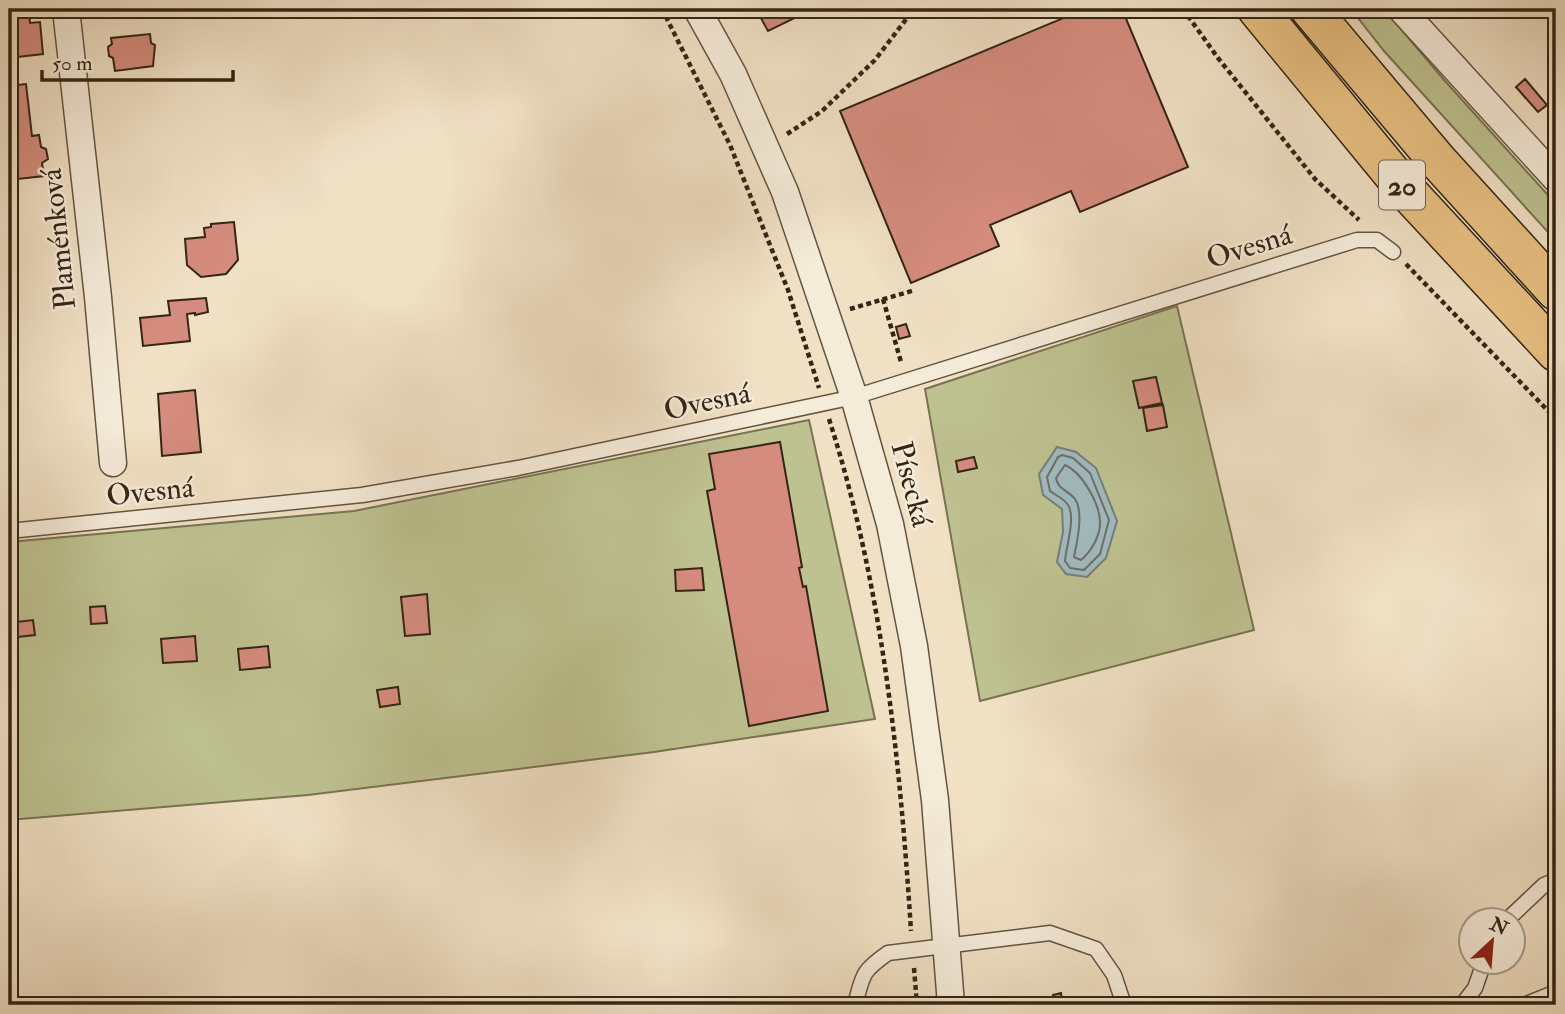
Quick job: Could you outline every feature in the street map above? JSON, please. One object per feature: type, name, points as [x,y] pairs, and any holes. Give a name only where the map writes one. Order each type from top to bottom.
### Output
[{"type":"highway","name":"20","points":[[1257,9],[1405,189],[1556,352]]},
{"type":"highway","name":"20","points":[[1310,9],[1437,160],[1556,291]]},
{"type":"street","name":"Plaménková","points":[[66,9],[97,283],[113,463]]},
{"type":"street","name":"Písecká","points":[[698,9],[733,74],[785,192],[854,397],[890,524],[914,646],[935,800],[950,1005]]},
{"type":"street","points":[[1401,9],[1556,179]]},
{"type":"lane","name":"Ovesná","points":[[9,531],[362,495],[517,468],[854,397],[1357,240],[1377,240],[1393,252]]},
{"type":"lane","points":[[1521,906],[1544,885],[1556,880]]},
{"type":"lane","points":[[855,1005],[868,967],[888,953],[1050,933],[1096,949],[1114,975],[1124,1005]]},
{"type":"lane","points":[[1462,1005],[1475,988],[1479,976]]},
{"type":"lane","points":[[1524,1005],[1556,992]]},
{"type":"path","points":[[662,9],[730,145],[788,290],[845,472],[870,579],[888,693],[905,838],[917,1005]]},
{"type":"path","points":[[765,148],[822,111],[875,60],[914,9]]},
{"type":"path","points":[[1183,9],[1218,58],[1315,179],[1393,252],[1556,419]]},
{"type":"path","points":[[1548,9],[1556,18]]},
{"type":"path","points":[[799,323],[915,290]]},
{"type":"path","points":[[883,299],[906,381]]},
{"type":"green space","points":[[1351,9],[1384,9],[1556,204],[1556,241],[1384,51]]},
{"type":"green space","points":[[1177,306],[1254,630],[980,701],[925,389]]},
{"type":"green space","points":[[809,420],[875,719],[654,752],[308,795],[9,820],[9,542],[354,511]]},
{"type":"water","points":[[1057,447],[1076,452],[1096,468],[1117,521],[1106,558],[1087,577],[1066,574],[1057,562],[1063,532],[1062,509],[1043,495],[1039,474]]},
{"type":"building","points":[[9,9],[33,9],[29,11],[30,23],[40,22],[43,54],[9,58]]},
{"type":"building","points":[[756,9],[813,9],[768,31]]},
{"type":"building","points":[[1085,9],[1122,9],[1188,167],[1080,212],[1071,191],[990,225],[999,246],[911,283],[840,111]]},
{"type":"building","points":[[150,34],[151,43],[155,45],[153,66],[115,71],[113,58],[109,56],[111,38]]},
{"type":"building","points":[[1525,79],[1547,105],[1538,112],[1516,87]]},
{"type":"building","points":[[26,84],[32,136],[39,135],[41,147],[46,149],[48,159],[42,163],[44,176],[9,180],[9,86]]},
{"type":"building","points":[[234,222],[238,260],[226,274],[201,277],[187,265],[185,239],[205,237],[204,228],[211,227],[211,224]]},
{"type":"building","points":[[206,298],[208,312],[187,314],[190,341],[143,346],[140,318],[170,315],[168,301]]},
{"type":"building","points":[[906,324],[910,336],[899,339],[896,327]]},
{"type":"building","points":[[1156,377],[1162,403],[1139,408],[1133,381]]},
{"type":"building","points":[[195,390],[201,452],[162,456],[158,394]]},
{"type":"building","points":[[1163,405],[1167,427],[1147,431],[1143,408]]},
{"type":"building","points":[[780,442],[802,567],[799,568],[803,587],[806,586],[828,711],[749,726],[707,491],[715,489],[709,454]]},
{"type":"building","points":[[974,457],[977,468],[958,472],[956,461]]},
{"type":"building","points":[[702,568],[704,590],[676,591],[675,570]]},
{"type":"building","points":[[427,594],[430,634],[405,636],[401,597]]},
{"type":"building","points":[[105,606],[107,623],[91,624],[90,607]]},
{"type":"building","points":[[33,620],[35,635],[9,638],[9,623]]},
{"type":"building","points":[[195,636],[197,661],[163,663],[161,639]]},
{"type":"building","points":[[268,646],[270,667],[240,670],[238,649]]},
{"type":"building","points":[[398,687],[400,704],[380,707],[377,690]]},
{"type":"building","points":[[1061,993],[1062,1000],[1055,1001],[1053,995]]}]
